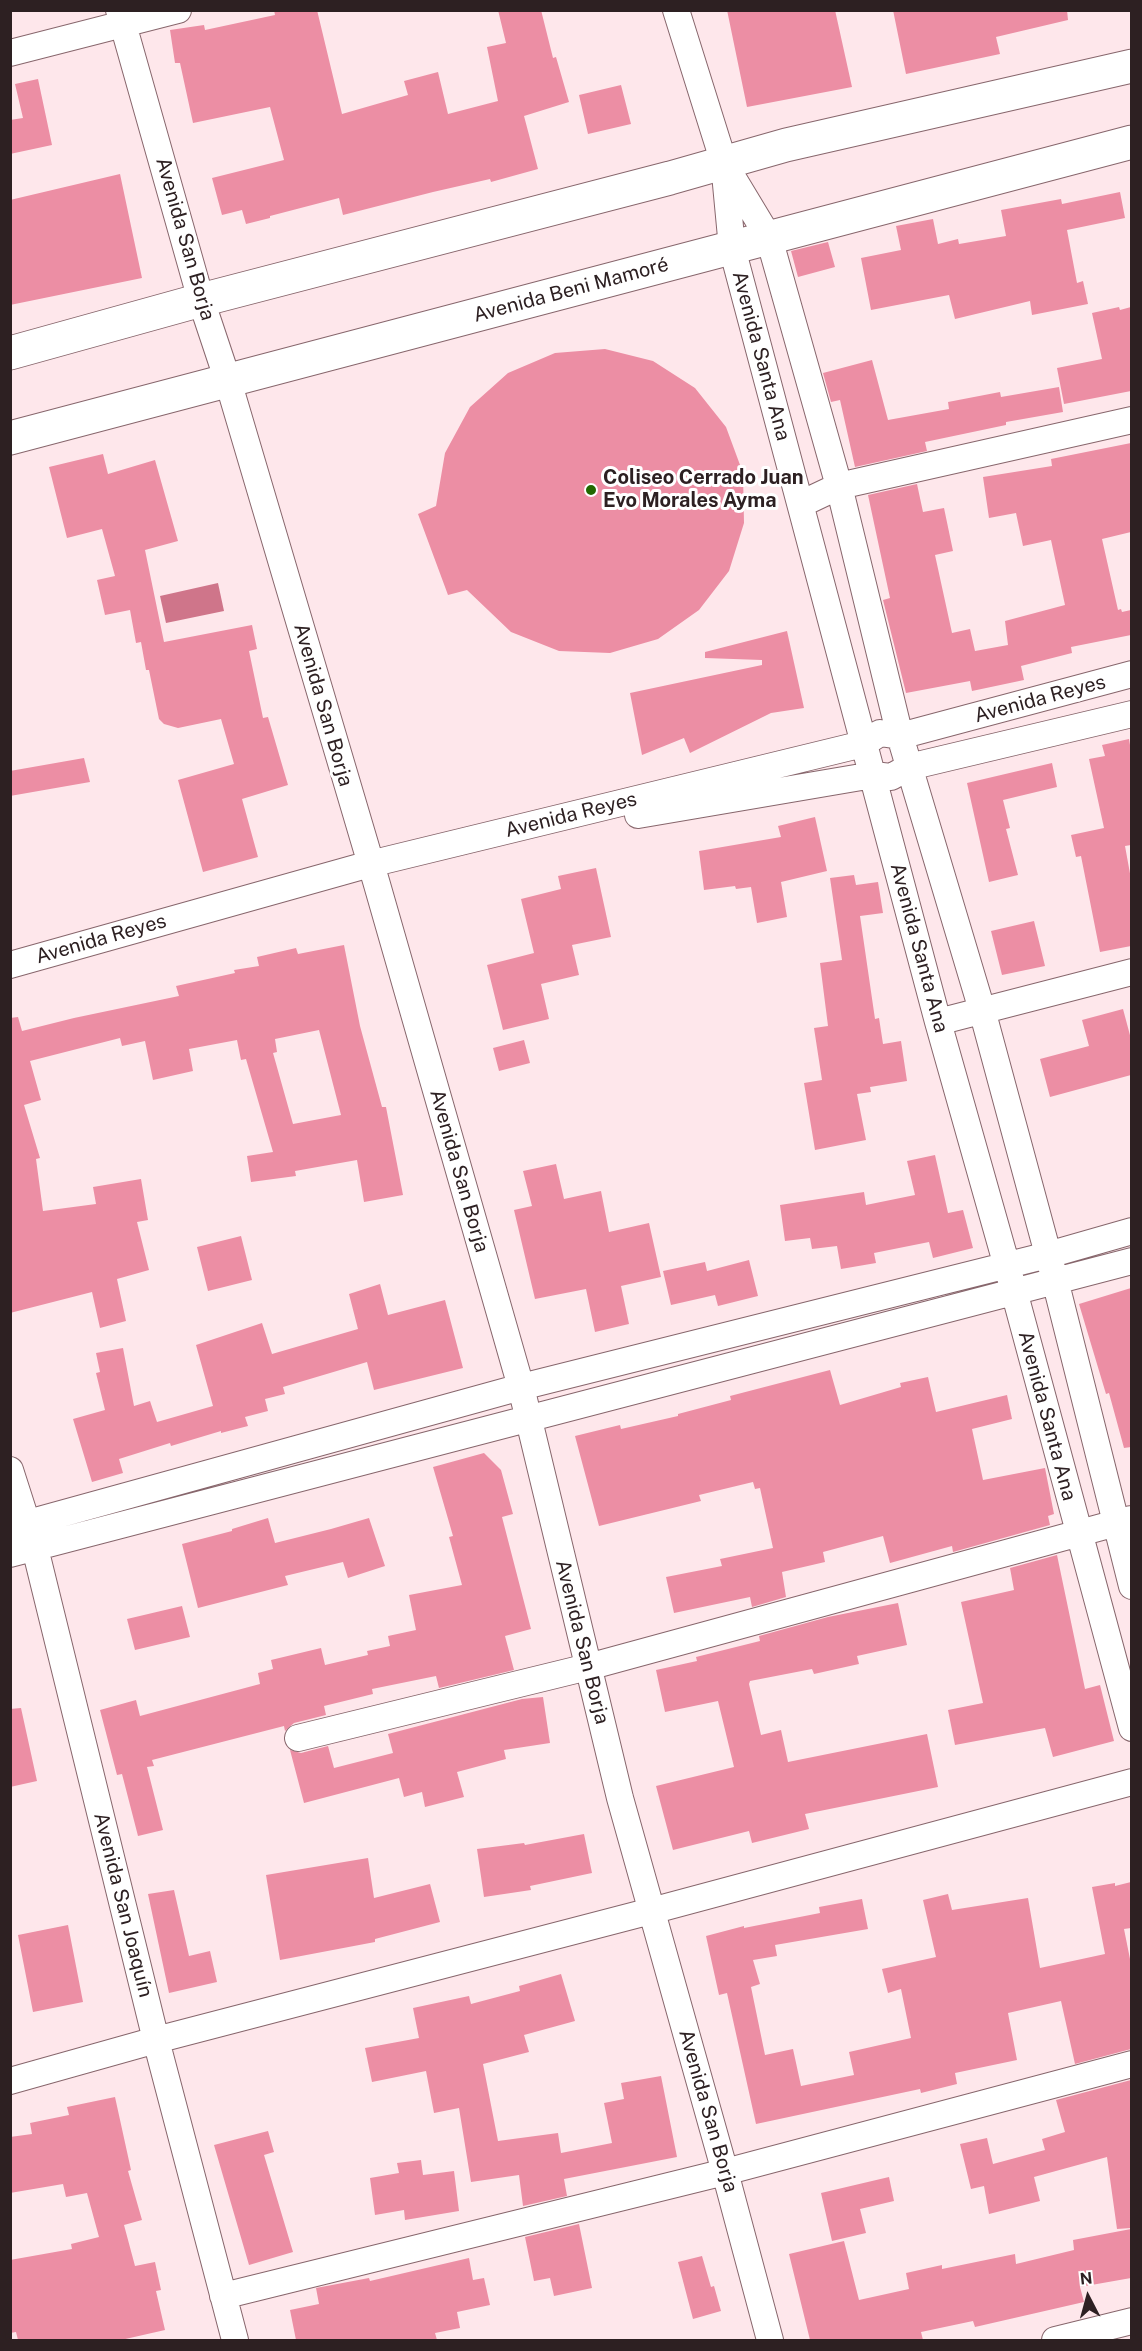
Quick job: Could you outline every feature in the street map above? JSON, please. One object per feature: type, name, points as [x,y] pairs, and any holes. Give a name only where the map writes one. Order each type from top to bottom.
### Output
[{"type":"street","points":[[10,53],[120,17],[178,10]]},
{"type":"street","name":"Avenida Santa Ana","points":[[676,10],[724,163],[732,248],[863,744],[1007,1265],[1131,1728]]},
{"type":"street","name":"Avenida San Borja","points":[[120,17],[201,300],[228,381],[373,873],[521,1387],[588,1667],[651,1911],[770,2340]]},
{"type":"street","points":[[10,353],[786,145],[1131,66]]},
{"type":"street","name":"Avenida Beni Mamoré","points":[[10,438],[1131,142]]},
{"type":"street","name":"Avenida Santa Ana","points":[[724,163],[769,238],[839,486],[900,736],[982,1010],[1123,1521],[1131,1586]]},
{"type":"street","points":[[801,504],[839,486],[1131,420]]},
{"type":"street","name":"Avenida Reyes","points":[[10,965],[373,873],[863,744],[880,733],[900,736],[1131,674]]},
{"type":"street","name":"Avenida Reyes","points":[[10,979],[373,873],[611,819],[873,775],[891,777],[909,768],[1131,714]]},
{"type":"street","points":[[938,1022],[1131,972]]},
{"type":"street","points":[[18,1526],[521,1387],[1048,1255],[1131,1231]]},
{"type":"street","points":[[23,1551],[1131,1262]]},
{"type":"street","name":"Avenida San Joaquín","points":[[10,1470],[23,1551],[235,2340]]},
{"type":"street","points":[[298,1738],[588,1667],[1123,1521]]},
{"type":"street","points":[[10,2081],[156,2040],[651,1911],[1131,1782]]},
{"type":"street","points":[[223,2296],[725,2172],[1131,2064]]},
{"type":"street","points":[[1054,2340],[1131,2321]]},
{"type":"shaded area","points":[[218,583],[224,611],[166,623],[160,596]]},
{"type":"building","points":[[274,10],[317,10],[342,114],[408,95],[404,81],[438,72],[448,114],[498,101],[487,47],[506,43],[498,10],[541,10],[553,58],[556,57],[569,102],[524,116],[538,169],[491,182],[490,179],[343,215],[339,198],[246,224],[242,210],[222,215],[212,178],[284,160],[270,107],[193,123],[180,63],[175,63],[170,30],[204,25],[205,30],[275,15]]},
{"type":"building","points":[[727,10],[835,10],[852,87],[747,107]]},
{"type":"building","points":[[893,10],[1067,10],[1068,20],[996,37],[1000,54],[906,74]]},
{"type":"building","points":[[38,79],[52,145],[10,154],[10,120],[23,118],[15,84]]},
{"type":"building","points":[[621,85],[631,124],[588,134],[579,95]]},
{"type":"building","points":[[120,174],[142,278],[10,305],[10,200]]},
{"type":"building","points":[[1120,192],[1125,218],[1067,230],[1077,283],[1083,281],[1088,304],[1032,315],[1030,301],[955,319],[949,295],[871,310],[861,258],[901,250],[896,226],[933,219],[938,244],[958,239],[959,244],[1006,236],[1001,210],[1061,199],[1062,204]]},
{"type":"building","points":[[828,242],[835,267],[798,277],[791,251]]},
{"type":"building","points":[[1119,307],[1120,310],[1131,307],[1131,391],[1064,404],[1057,368],[1102,359],[1092,313]]},
{"type":"building","name":"Coliseo Cerrado Juan Evo Morales Ayma","points":[[605,349],[653,361],[695,388],[726,427],[743,473],[744,523],[729,571],[699,610],[658,639],[610,653],[559,651],[511,632],[467,590],[448,595],[418,514],[436,506],[445,453],[470,407],[508,373],[555,353]]},
{"type":"building","points":[[872,360],[888,420],[949,409],[948,402],[1000,392],[1001,397],[1059,387],[1063,412],[1006,422],[1006,425],[925,442],[927,451],[855,467],[840,400],[831,402],[823,373]]},
{"type":"building","points":[[1131,443],[1131,532],[1102,539],[1118,610],[1121,609],[1122,612],[1131,610],[1131,635],[1071,647],[1072,653],[1021,666],[1024,680],[972,691],[970,681],[906,693],[883,600],[890,598],[868,495],[917,484],[923,512],[944,508],[953,551],[935,555],[952,633],[970,629],[975,651],[1008,645],[1005,621],[1065,605],[1051,540],[1023,546],[1016,513],[989,518],[983,477],[1052,466],[1051,459]]},
{"type":"building","points":[[103,454],[108,474],[155,460],[178,541],[145,550],[164,642],[252,625],[257,649],[249,651],[263,718],[268,717],[288,785],[242,799],[258,857],[203,872],[178,780],[234,764],[221,719],[178,728],[164,724],[159,719],[149,670],[146,670],[141,642],[136,643],[130,610],[105,615],[97,580],[115,576],[102,529],[67,538],[49,467]]},
{"type":"building","points":[[787,631],[804,708],[771,713],[690,753],[684,738],[642,755],[630,693],[762,665],[762,660],[705,658],[705,652]]},
{"type":"building","points":[[1129,739],[1131,845],[1125,846],[1131,879],[1131,946],[1100,952],[1081,856],[1076,857],[1071,835],[1104,828],[1089,759],[1105,756],[1102,745]]},
{"type":"building","points":[[84,758],[90,782],[10,796],[10,771]]},
{"type":"building","points":[[1052,763],[1057,787],[1003,800],[1010,828],[1006,829],[1018,875],[989,882],[967,783]]},
{"type":"building","points":[[815,817],[827,871],[781,882],[787,917],[757,923],[751,887],[736,889],[735,886],[704,890],[699,851],[781,837],[778,826]]},
{"type":"building","points":[[596,868],[611,937],[572,945],[579,975],[541,984],[549,1019],[503,1030],[487,965],[534,953],[521,899],[561,889],[558,876]]},
{"type":"building","points":[[854,875],[856,885],[878,882],[883,913],[860,916],[875,1019],[879,1018],[883,1044],[901,1041],[907,1081],[870,1087],[871,1092],[857,1094],[866,1140],[815,1150],[804,1083],[822,1080],[814,1028],[828,1026],[820,963],[842,960],[830,878]]},
{"type":"building","points":[[1034,921],[1045,966],[1002,975],[991,931]]},
{"type":"building","points":[[344,945],[360,1026],[382,1107],[386,1107],[403,1195],[364,1202],[357,1160],[295,1171],[296,1176],[251,1182],[247,1156],[273,1152],[246,1059],[241,1060],[237,1040],[189,1049],[193,1071],[153,1080],[145,1041],[122,1046],[120,1038],[30,1061],[41,1100],[24,1105],[40,1158],[36,1159],[43,1211],[96,1204],[93,1187],[141,1179],[148,1220],[137,1222],[149,1270],[117,1279],[126,1321],[100,1328],[92,1292],[10,1313],[10,1018],[18,1017],[22,1031],[179,996],[176,986],[235,973],[234,970],[259,966],[257,957],[296,948],[298,954]],"holes":[[[319,1030],[341,1115],[293,1124],[273,1053],[277,1052],[275,1039]]]},
{"type":"building","points":[[1123,1009],[1131,1039],[1131,1075],[1050,1097],[1040,1059],[1089,1046],[1082,1020]]},
{"type":"building","points":[[524,1040],[530,1063],[499,1071],[493,1048]]},
{"type":"building","points":[[935,1155],[948,1213],[963,1210],[973,1248],[933,1258],[929,1242],[874,1253],[876,1263],[841,1269],[837,1246],[812,1249],[810,1238],[785,1241],[780,1205],[864,1192],[866,1205],[915,1195],[907,1161]]},
{"type":"building","points":[[556,1164],[564,1199],[601,1191],[609,1232],[649,1223],[661,1277],[621,1286],[629,1324],[595,1332],[586,1289],[535,1299],[514,1210],[532,1206],[523,1171]]},
{"type":"building","points":[[241,1236],[252,1280],[208,1291],[197,1247]]},
{"type":"building","points":[[749,1260],[758,1296],[718,1306],[715,1295],[671,1305],[663,1271],[705,1262],[707,1271]]},
{"type":"building","points":[[380,1284],[388,1315],[445,1300],[463,1368],[374,1390],[367,1362],[283,1387],[285,1394],[265,1399],[268,1411],[245,1417],[248,1426],[221,1433],[221,1431],[171,1446],[170,1443],[119,1459],[123,1473],[92,1482],[73,1419],[105,1410],[96,1373],[100,1372],[96,1353],[123,1348],[134,1406],[150,1401],[157,1422],[213,1406],[196,1345],[262,1323],[272,1354],[358,1329],[349,1294]]},
{"type":"building","points":[[1131,1288],[1131,1447],[1124,1448],[1109,1393],[1106,1394],[1079,1304]]},
{"type":"building","points":[[830,1370],[840,1405],[901,1387],[900,1383],[928,1377],[936,1412],[1007,1395],[1012,1419],[972,1429],[983,1480],[1045,1468],[1054,1514],[1048,1516],[1050,1525],[953,1552],[952,1546],[890,1563],[883,1536],[823,1552],[825,1562],[782,1572],[786,1597],[752,1607],[750,1597],[674,1613],[666,1577],[722,1566],[720,1559],[773,1548],[760,1488],[755,1489],[753,1482],[699,1495],[701,1501],[599,1526],[575,1436],[620,1425],[621,1429],[678,1416],[678,1414],[731,1400],[730,1396]]},
{"type":"building","points":[[484,1453],[501,1470],[513,1514],[502,1517],[531,1629],[505,1636],[514,1670],[439,1688],[436,1676],[372,1689],[373,1694],[324,1706],[326,1715],[294,1723],[285,1731],[284,1726],[152,1760],[154,1766],[147,1767],[163,1830],[138,1836],[122,1774],[117,1775],[100,1710],[136,1700],[140,1716],[260,1684],[258,1673],[273,1669],[271,1660],[321,1648],[325,1665],[368,1655],[367,1651],[390,1646],[388,1636],[416,1630],[409,1595],[462,1585],[449,1537],[453,1536],[433,1467]]},
{"type":"building","points":[[268,1518],[275,1543],[369,1518],[385,1566],[348,1578],[343,1562],[285,1576],[288,1585],[198,1608],[182,1544],[232,1531],[232,1529]]},
{"type":"building","points":[[1057,1555],[1085,1689],[1100,1685],[1114,1741],[1053,1757],[1045,1728],[955,1745],[948,1710],[983,1703],[961,1602],[1014,1590],[1010,1568]]},
{"type":"building","points":[[898,1603],[907,1645],[857,1656],[859,1664],[814,1674],[812,1669],[750,1681],[749,1684],[761,1735],[781,1730],[788,1762],[927,1734],[938,1787],[805,1814],[809,1829],[752,1843],[749,1831],[673,1850],[656,1786],[734,1767],[718,1701],[665,1712],[656,1670],[697,1661],[696,1657],[760,1641],[759,1636],[828,1617]]},
{"type":"building","points":[[182,1606],[190,1637],[135,1650],[127,1619]]},
{"type":"building","points":[[543,1697],[550,1743],[504,1750],[506,1759],[457,1772],[464,1797],[425,1807],[422,1792],[404,1797],[399,1778],[304,1803],[290,1750],[301,1753],[328,1746],[334,1768],[393,1753],[388,1734],[522,1699]]},
{"type":"building","points":[[21,1708],[37,1781],[10,1787],[10,1709]]},
{"type":"building","points":[[584,1834],[592,1873],[530,1886],[531,1890],[484,1897],[477,1849],[524,1843],[525,1845]]},
{"type":"building","points":[[368,1858],[374,1898],[430,1884],[440,1922],[375,1939],[375,1942],[280,1960],[266,1875]]},
{"type":"building","points":[[1131,1882],[1131,1928],[1124,1929],[1131,1964],[1131,2049],[1075,2064],[1061,2001],[1008,2013],[1017,2060],[955,2073],[957,2084],[921,2093],[920,2089],[756,2124],[727,1993],[719,1995],[706,1936],[744,1926],[744,1928],[820,1913],[819,1907],[862,1899],[868,1929],[775,1945],[777,1956],[753,1960],[760,1984],[751,1987],[765,2055],[793,2049],[801,2086],[854,2075],[849,2052],[911,2038],[901,1989],[888,1993],[882,1969],[936,1957],[923,1900],[948,1894],[952,1910],[1028,1898],[1040,1968],[1105,1954],[1092,1887],[1115,1883],[1115,1886]]},
{"type":"building","points":[[174,1890],[189,1956],[210,1951],[217,1982],[169,1993],[148,1894]]},
{"type":"building","points":[[68,1925],[83,2002],[33,2012],[18,1935]]},
{"type":"building","points":[[561,1974],[575,2021],[524,2035],[529,2052],[483,2064],[498,2141],[558,2133],[561,2153],[612,2143],[604,2103],[624,2099],[621,2083],[661,2076],[677,2157],[564,2179],[567,2196],[523,2206],[519,2175],[471,2182],[459,2108],[434,2113],[426,2071],[372,2082],[365,2048],[419,2038],[413,2008],[469,1996],[471,2004],[520,1991],[519,1986]]},
{"type":"building","points":[[1131,2080],[1131,2228],[1117,2229],[1107,2157],[1034,2177],[1040,2201],[989,2214],[984,2186],[971,2189],[960,2144],[987,2138],[993,2164],[1045,2150],[1042,2139],[1065,2132],[1056,2100]]},
{"type":"building","points":[[115,2097],[131,2170],[128,2171],[142,2220],[124,2225],[135,2266],[155,2262],[161,2290],[156,2291],[165,2330],[121,2340],[18,2340],[16,2332],[10,2333],[10,2260],[72,2249],[71,2244],[99,2237],[87,2193],[66,2197],[63,2184],[10,2193],[10,2137],[32,2134],[30,2123],[69,2115],[67,2107]]},
{"type":"building","points":[[268,2131],[274,2152],[264,2155],[293,2252],[249,2265],[214,2145]]},
{"type":"building","points":[[421,2160],[423,2175],[454,2171],[459,2211],[405,2220],[404,2210],[375,2215],[370,2178],[399,2173],[397,2163]]},
{"type":"building","points":[[889,2177],[894,2201],[860,2209],[866,2233],[832,2241],[821,2193]]},
{"type":"building","points":[[579,2224],[592,2288],[554,2296],[550,2278],[534,2281],[525,2237]]},
{"type":"building","points":[[1131,2229],[1131,2278],[1080,2287],[1084,2302],[975,2327],[973,2321],[921,2332],[923,2340],[810,2340],[789,2254],[844,2241],[859,2300],[909,2289],[906,2273],[942,2265],[942,2269],[1015,2254],[1016,2264],[1074,2250],[1073,2240]]},
{"type":"building","points":[[702,2256],[721,2311],[693,2319],[678,2262]]},
{"type":"building","points":[[469,2258],[473,2280],[484,2278],[490,2305],[457,2312],[460,2328],[435,2333],[437,2340],[296,2340],[290,2310],[319,2304],[316,2288],[369,2278],[370,2281]]},
{"type":"place","name":"Coliseo Cerrado Juan Evo Morales Ayma","points":[[591,490]]}]
